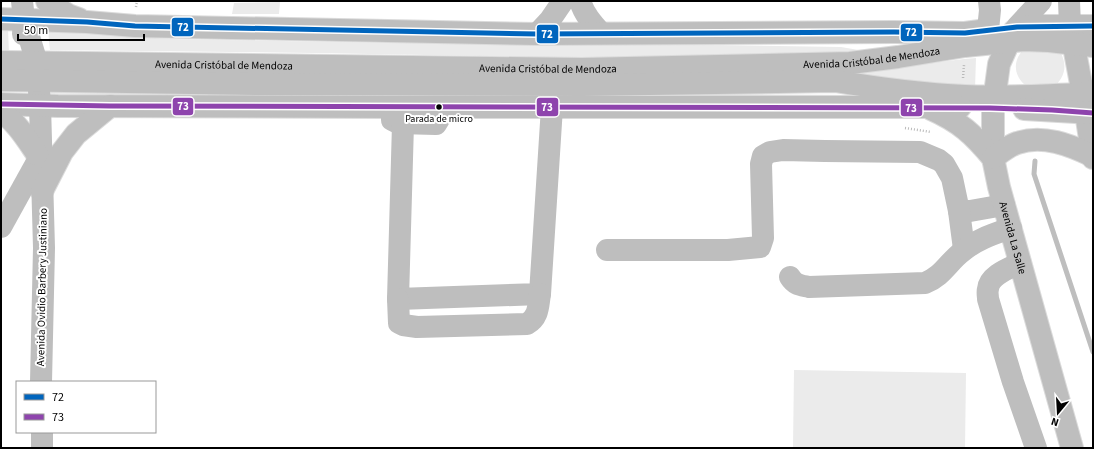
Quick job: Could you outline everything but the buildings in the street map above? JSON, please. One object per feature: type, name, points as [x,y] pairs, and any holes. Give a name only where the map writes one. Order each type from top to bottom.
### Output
[{"type":"main road","points":[[47,1],[68,15],[87,22]]},
{"type":"main road","points":[[537,34],[550,20],[563,1]]},
{"type":"main road","points":[[580,1],[591,22],[601,33]]},
{"type":"main road","points":[[988,30],[990,10],[989,1]]},
{"type":"main road","name":"Avenida La Salle","points":[[1040,1],[1013,34],[999,64],[993,102],[993,158],[1004,205],[1072,448]]},
{"type":"main road","points":[[1069,1],[1079,38],[1089,102],[1093,157]]},
{"type":"main road","name":"Avenida Cristóbal de Mendoza","points":[[1,19],[23,10],[87,22],[135,26],[537,34],[965,33],[988,30],[1013,34],[1036,41],[1079,38],[1093,26]]},
{"type":"main road","name":"Avenida Ovidio Barbery Justiniano","points":[[23,10],[24,70],[33,105],[42,191],[44,248],[41,381]]},
{"type":"main road","name":"Avenida Cristóbal de Mendoza","points":[[1,80],[24,70],[582,69],[850,63],[964,46],[1013,34]]},
{"type":"main road","name":"Avenida Cristóbal de Mendoza","points":[[24,70],[257,84],[568,85],[834,81],[872,87],[964,96],[993,102]]},
{"type":"main road","name":"Avenida Cristóbal de Mendoza","points":[[1,104],[397,115],[439,107],[928,108],[966,107],[993,102],[1089,102]]},
{"type":"main road","name":"Avenida Ovidio Barbery Justiniano","points":[[33,105],[37,157],[42,191]]},
{"type":"main road","points":[[42,191],[62,152],[76,134],[110,106]]},
{"type":"main road","points":[[397,115],[399,323],[417,327],[527,324],[532,321],[538,312],[552,107]]},
{"type":"main road","points":[[928,108],[942,114],[968,130],[977,138],[993,158],[1017,143],[1035,140],[1052,141],[1072,146],[1093,157]]},
{"type":"main road","points":[[1,111],[20,129],[37,157],[1,227]]},
{"type":"main road","points":[[607,250],[728,250],[760,247],[763,238],[761,164],[763,156],[770,152],[783,150],[920,152],[939,160],[944,164],[952,178],[959,210],[964,250]]},
{"type":"main road","points":[[959,210],[970,211],[1004,205]]},
{"type":"main road","points":[[790,277],[798,285],[809,286],[925,283],[935,279],[953,259],[977,241],[1011,228]]},
{"type":"main road","points":[[1020,262],[991,280],[988,288],[988,299],[1013,382],[1036,448]]},
{"type":"main road","points":[[398,299],[540,294]]},
{"type":"main road","points":[[42,433],[42,448]]},
{"type":"shaded area","points":[[280,2],[279,14],[232,14],[234,3]]},
{"type":"shaded area","points":[[1,28],[8,28],[9,54],[1,54]]},
{"type":"shaded area","points":[[48,31],[170,39],[396,43],[595,43],[841,47],[876,53],[595,58],[50,50]]},
{"type":"shaded area","points":[[1028,45],[1061,53],[1064,62],[1064,70],[1056,85],[1030,89],[1020,79],[1017,73],[1016,62],[1022,50]]},
{"type":"shaded area","points":[[976,58],[975,89],[834,75],[964,59]]},
{"type":"shaded area","points":[[48,88],[860,95],[860,101],[50,95]]},
{"type":"shaded area","points":[[794,370],[966,373],[965,448],[793,448]]},
{"type":"waterway","points":[[1035,161],[1034,174],[1093,352]]},
{"type":"transit line","name":"72","points":[[1,19],[87,22],[135,26],[537,34],[965,33],[1017,27],[1093,26]]},
{"type":"transit line","name":"73","points":[[1,104],[110,106],[990,108],[1093,113]]},
{"type":"place","name":"Parada de micro","points":[[439,107]]}]
